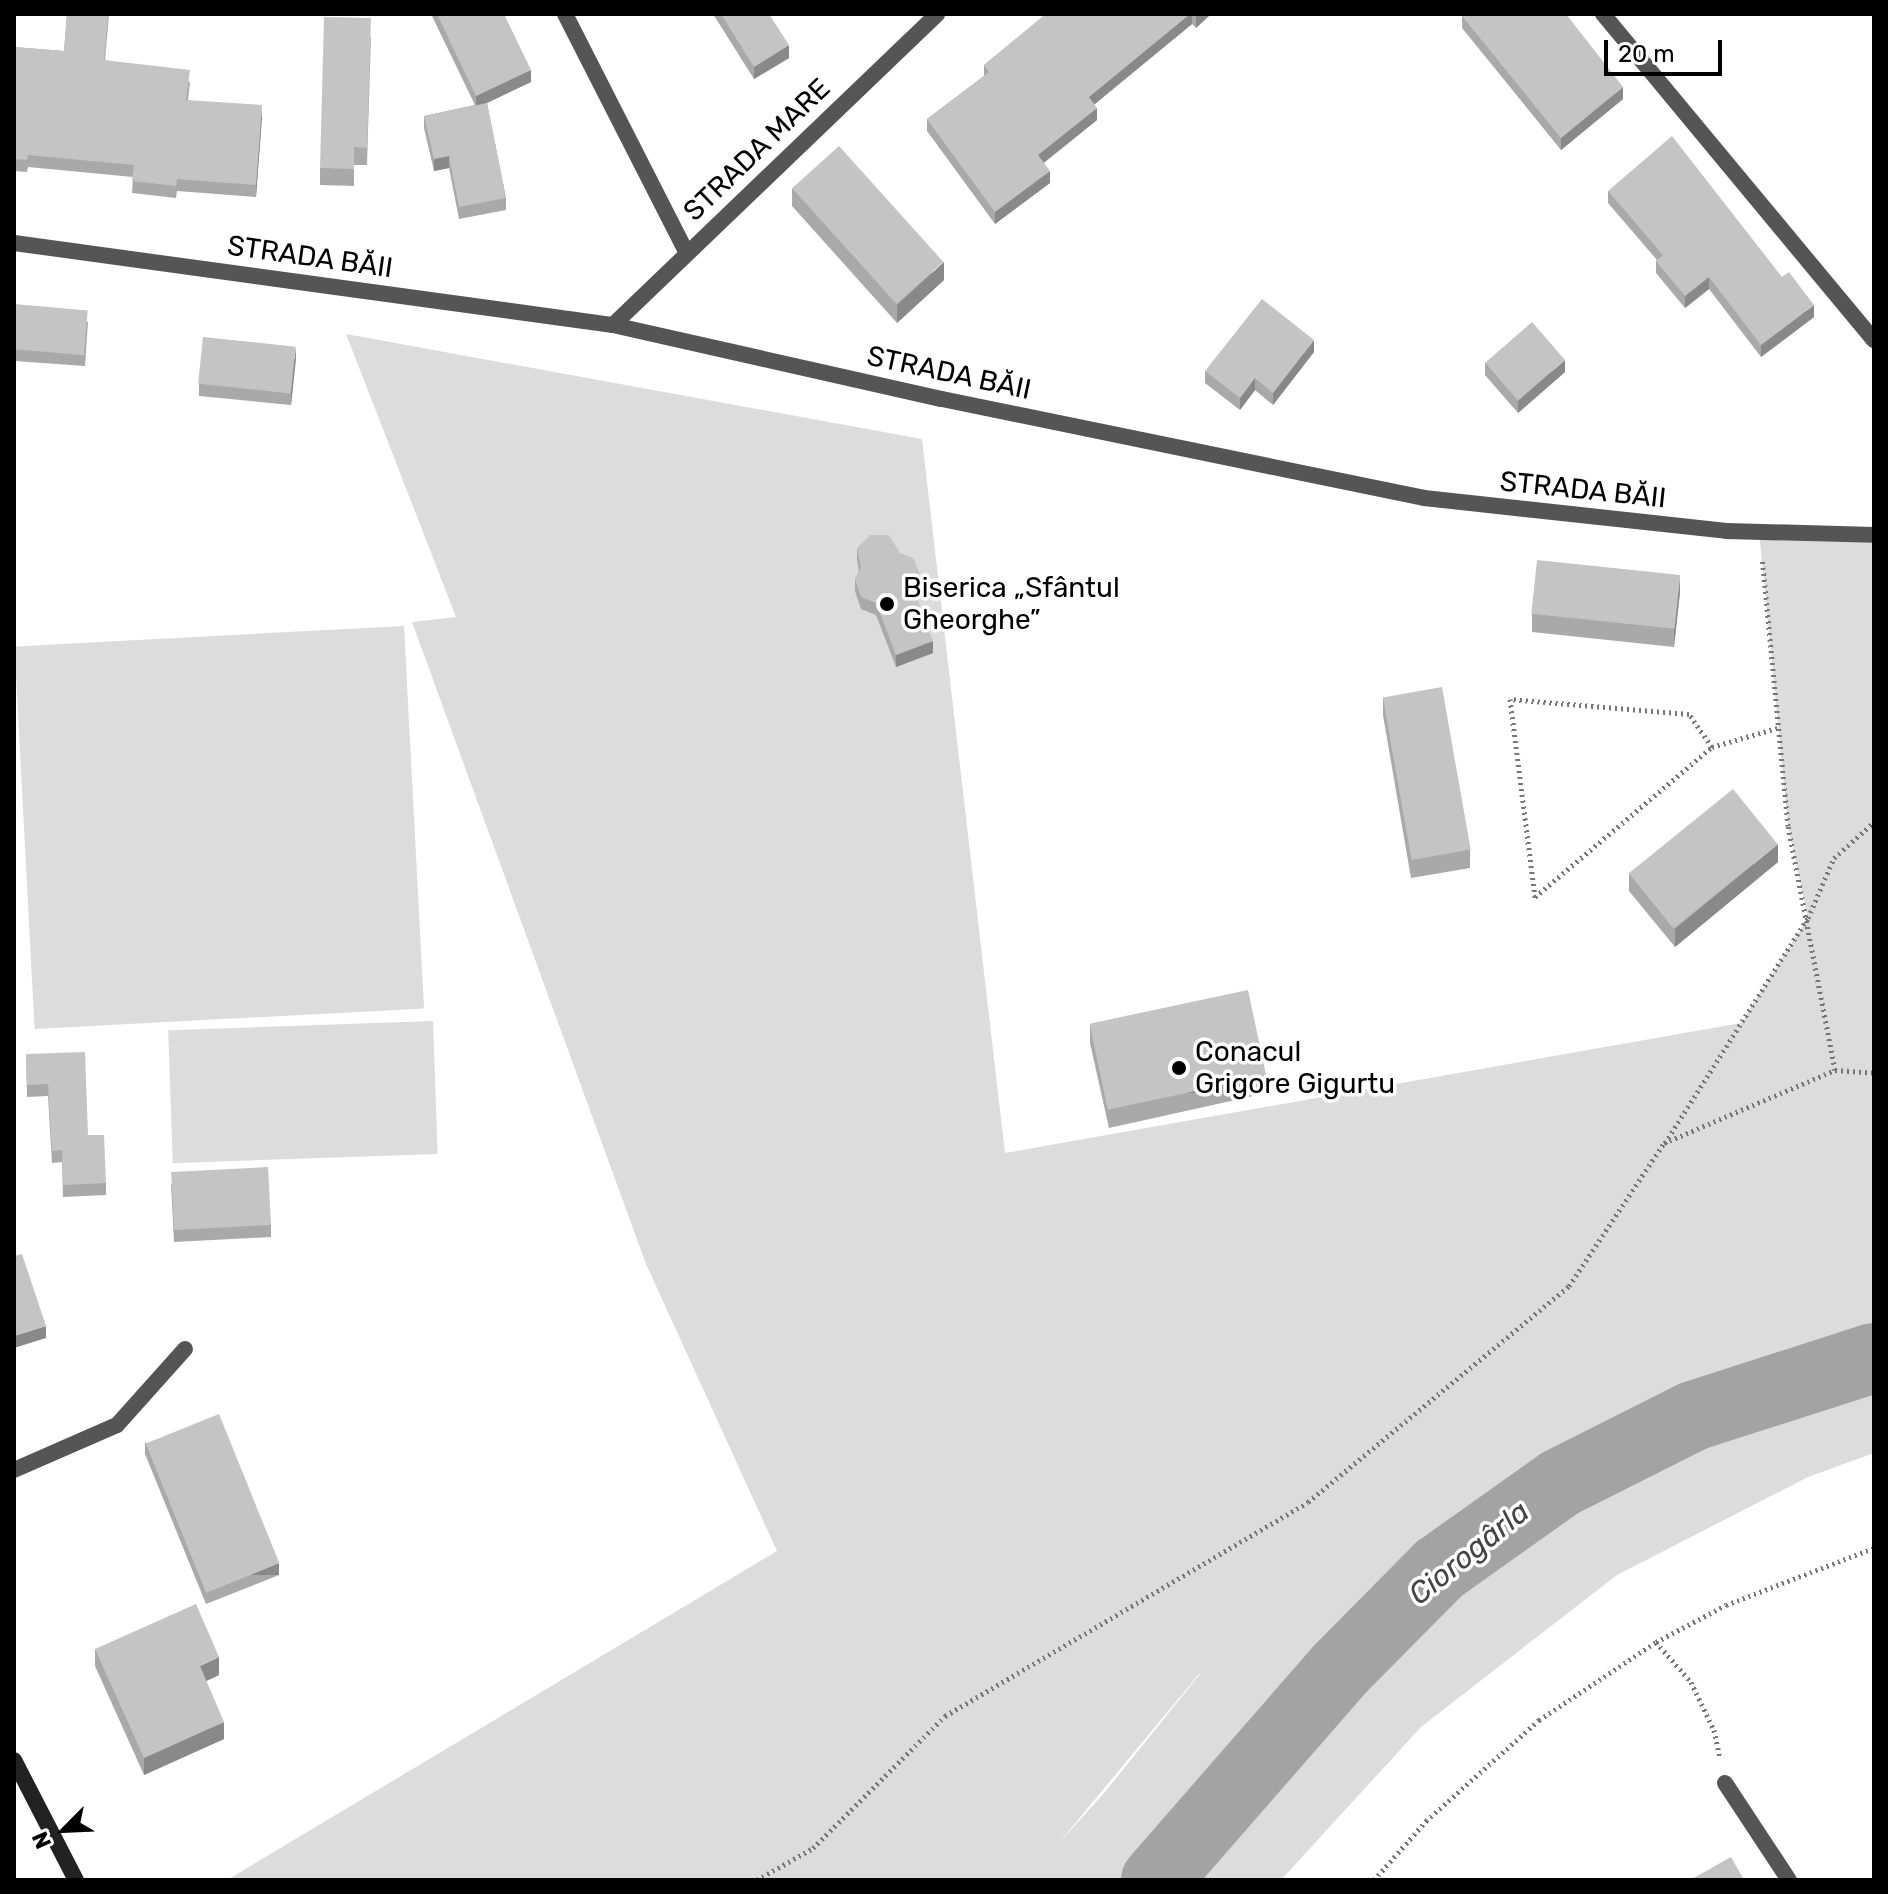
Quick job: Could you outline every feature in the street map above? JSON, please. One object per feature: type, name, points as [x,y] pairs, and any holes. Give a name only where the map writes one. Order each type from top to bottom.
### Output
[{"type":"main road","points":[[14,1760],[76,1880]]},
{"type":"street","points":[[565,14],[687,253]]},
{"type":"street","name":"STRADA MARE","points":[[613,325],[937,14]]},
{"type":"street","points":[[1603,14],[1874,340]]},
{"type":"street","name":"STRADA BĂII","points":[[14,243],[613,325],[942,399],[1424,498],[1759,532],[1874,535]]},
{"type":"street","points":[[14,1470],[84,1444],[117,1425],[185,1349]]},
{"type":"street","points":[[1725,1783],[1789,1880]]},
{"type":"path","points":[[1759,532],[1788,826],[1835,1070]]},
{"type":"path","points":[[1712,747],[1689,714],[1510,699],[1535,897],[1712,747],[1777,728]]},
{"type":"path","points":[[757,1880],[813,1848],[945,1716],[1308,1502],[1569,1286],[1808,918],[1834,858],[1874,822]]},
{"type":"path","points":[[1664,1143],[1835,1070],[1874,1073]]},
{"type":"path","points":[[1374,1880],[1426,1821],[1539,1720],[1656,1642],[1726,1605],[1874,1548]]},
{"type":"path","points":[[1656,1642],[1691,1682],[1714,1730],[1725,1783]]},
{"type":"shaded area","points":[[346,334],[922,439],[1005,1153],[1741,1023],[1808,918],[1788,826],[1759,532],[1874,535],[1874,1453],[1808,1477],[1617,1575],[1421,1727],[1281,1880],[227,1880],[777,1551],[646,1264],[412,622],[456,617]],"holes":[[[1200,1674],[1105,1792],[1058,1844]]]},
{"type":"shaded area","points":[[404,626],[424,1008],[35,1029],[15,646]]},
{"type":"shaded area","points":[[433,1021],[438,1154],[173,1163],[168,1030]]},
{"type":"building","points":[[67,14],[108,14],[104,60],[190,70],[186,100],[262,105],[256,185],[177,179],[176,186],[132,181],[134,165],[28,155],[27,160],[14,159],[14,47],[64,51]]},
{"type":"building","points":[[437,14],[504,14],[531,70],[476,96]]},
{"type":"building","points":[[721,14],[769,14],[789,45],[754,67]]},
{"type":"building","points":[[1046,14],[1190,14],[1089,97],[1097,108],[1038,155],[1050,171],[995,212],[927,119],[989,72],[984,65]]},
{"type":"building","points":[[1566,14],[1623,87],[1561,138],[1462,16]]},
{"type":"building","points":[[324,17],[371,18],[367,148],[354,147],[354,169],[320,168]]},
{"type":"building","points":[[487,103],[506,198],[459,207],[449,156],[434,159],[424,116]]},
{"type":"building","points":[[1672,136],[1782,277],[1789,272],[1814,305],[1761,345],[1709,277],[1685,296],[1656,261],[1663,255],[1608,191]]},
{"type":"building","points":[[839,146],[943,262],[897,304],[792,188]]},
{"type":"building","points":[[1262,299],[1314,340],[1273,393],[1255,378],[1240,398],[1205,371]]},
{"type":"building","points":[[14,304],[88,310],[84,355],[14,349]]},
{"type":"building","points":[[1532,322],[1565,360],[1518,400],[1485,363]]},
{"type":"building","points":[[203,337],[295,347],[291,393],[198,384]]},
{"type":"building","name":"Biserica „Sfântul Gheorghe”","points":[[870,535],[889,535],[900,553],[913,558],[920,574],[913,588],[933,641],[896,655],[876,603],[861,597],[855,579],[861,568],[857,548]]},
{"type":"building","points":[[1537,560],[1680,575],[1675,629],[1531,614]]},
{"type":"building","points":[[1442,687],[1471,849],[1412,860],[1383,697]]},
{"type":"building","points":[[1733,789],[1778,844],[1674,929],[1629,873]]},
{"type":"building","name":"Conacul Grigore Gigurtu","points":[[1248,990],[1266,1076],[1108,1110],[1090,1024]]},
{"type":"building","points":[[85,1052],[88,1135],[104,1135],[106,1183],[63,1185],[62,1150],[52,1151],[48,1084],[27,1085],[26,1054]]},
{"type":"building","points":[[268,1167],[271,1225],[174,1230],[171,1172]]},
{"type":"building","points":[[22,1254],[46,1326],[14,1336],[14,1256]]},
{"type":"building","points":[[219,1414],[279,1563],[206,1593],[146,1444]]},
{"type":"building","points":[[196,1604],[219,1657],[200,1666],[224,1722],[144,1758],[95,1649]]},
{"type":"building","points":[[1731,1857],[1744,1880],[1690,1880]]},
{"type":"waterway","name":"Ciorogârla","points":[[1156,1880],[1340,1669],[1439,1569],[1560,1483],[1693,1416],[1874,1358]]},
{"type":"place","name":"Biserica „Sfântul Gheorghe”","points":[[887,604]]},
{"type":"place","name":"Conacul Grigore Gigurtu","points":[[1179,1068]]}]
